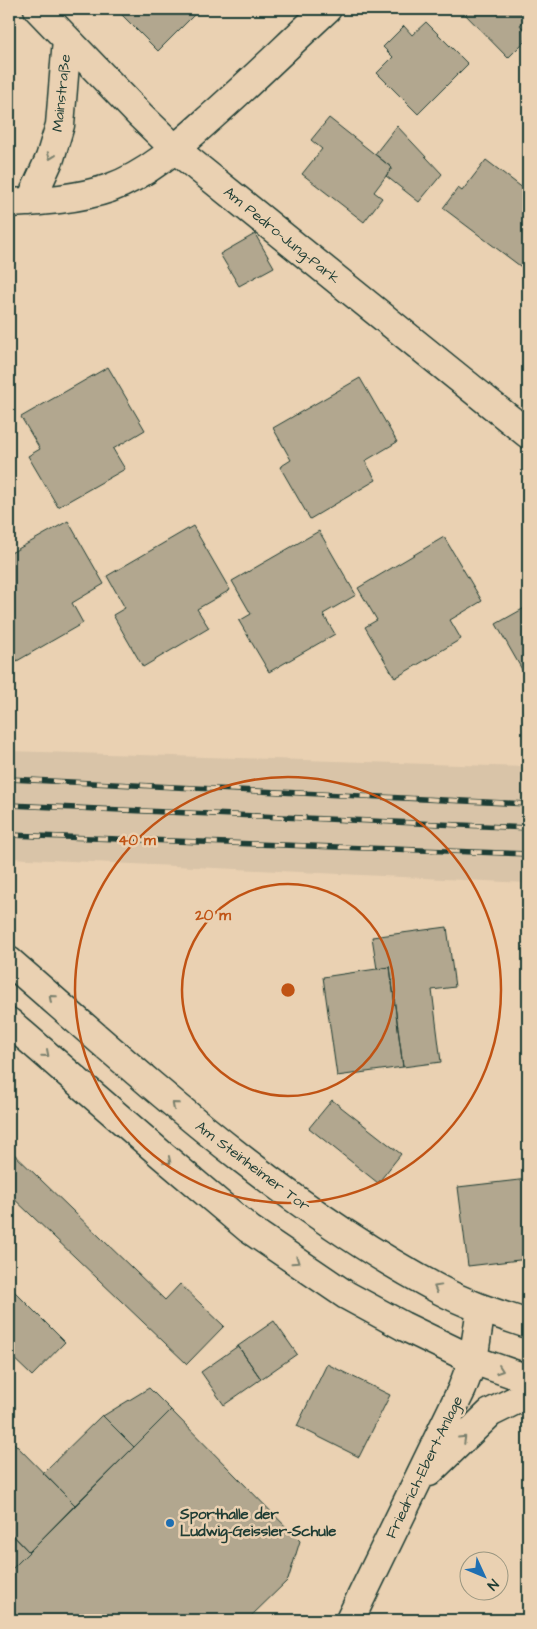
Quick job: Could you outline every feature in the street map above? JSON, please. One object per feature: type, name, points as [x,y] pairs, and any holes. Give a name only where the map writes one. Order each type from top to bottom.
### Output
[{"type":"main road","name":"Mainstraße","points":[[38,9],[140,116],[175,149]]},
{"type":"main road","points":[[19,203],[88,195],[111,188],[139,175],[175,149],[237,94],[327,9]]},
{"type":"main road","name":"Mainstraße","points":[[19,203],[50,158],[60,125],[67,39]]},
{"type":"main road","name":"Am Pedro-Jung-Park","points":[[175,149],[528,434]]},
{"type":"main road","name":"Am Steinheimer Tor","points":[[9,961],[192,1120],[283,1190],[374,1252],[441,1291],[481,1308],[528,1324]]},
{"type":"main road","points":[[9,1022],[249,1229],[346,1295],[472,1360],[528,1379]]},
{"type":"main road","name":"Friedrich-Ebert-Anlage","points":[[350,1620],[462,1389],[472,1360],[481,1308]]},
{"type":"main road","points":[[416,1485],[490,1413],[516,1400],[528,1400]]},
{"type":"shaded area","points":[[9,751],[528,767],[528,883],[9,858]]},
{"type":"building","points":[[116,9],[200,9],[158,51]]},
{"type":"building","points":[[460,9],[528,9],[528,17],[520,25],[528,34],[528,38],[508,58]]},
{"type":"building","points":[[426,22],[468,64],[418,114],[377,73],[393,57],[383,47],[404,26],[412,35]]},
{"type":"building","points":[[329,118],[392,168],[374,192],[382,198],[364,222],[302,174],[322,149],[311,140]]},
{"type":"building","points":[[397,126],[442,174],[419,202],[386,176],[392,168],[375,154]]},
{"type":"building","points":[[486,160],[528,192],[528,272],[443,208],[458,188],[462,191]]},
{"type":"building","points":[[255,234],[274,267],[239,286],[220,254]]},
{"type":"building","points":[[108,367],[145,430],[113,449],[125,469],[58,507],[28,456],[40,449],[21,417]]},
{"type":"building","points":[[360,378],[397,442],[365,461],[376,480],[310,519],[280,467],[291,460],[273,428]]},
{"type":"building","points":[[68,521],[104,584],[72,603],[83,623],[17,661],[9,647],[9,554]]},
{"type":"building","points":[[193,526],[230,590],[197,609],[209,628],[143,667],[113,615],[125,608],[107,576]]},
{"type":"building","points":[[319,531],[356,595],[323,614],[335,634],[269,672],[239,621],[251,614],[232,581]]},
{"type":"building","points":[[444,537],[482,601],[450,620],[461,639],[395,678],[365,627],[377,620],[358,588]]},
{"type":"building","points":[[528,606],[528,680],[496,624]]},
{"type":"building","points":[[447,927],[455,987],[432,990],[441,1062],[403,1067],[390,967],[377,969],[372,937]]},
{"type":"building","points":[[390,967],[403,1067],[337,1076],[323,977]]},
{"type":"building","points":[[332,1100],[401,1154],[378,1183],[309,1128]]},
{"type":"building","points":[[9,1149],[165,1300],[180,1284],[224,1326],[187,1364],[9,1194]]},
{"type":"building","points":[[528,1179],[528,1259],[468,1266],[458,1187]]},
{"type":"building","points":[[9,1286],[65,1342],[32,1376],[9,1354]]},
{"type":"building","points":[[274,1321],[297,1354],[261,1379],[238,1346]]},
{"type":"building","points":[[238,1346],[261,1379],[224,1405],[201,1372]]},
{"type":"building","points":[[327,1364],[390,1395],[359,1457],[297,1426]]},
{"type":"building","points":[[149,1388],[171,1410],[134,1447],[103,1416]]},
{"type":"building","name":"Sporthalle der Ludwig-Geissler-Schule","points":[[171,1410],[300,1541],[288,1580],[247,1620],[9,1620],[9,1572]]},
{"type":"building","points":[[102,1415],[134,1447],[75,1505],[43,1473]]},
{"type":"building","points":[[10,1439],[75,1505],[29,1552],[9,1531]]},
{"type":"building","points":[[9,1531],[29,1552],[9,1572]]},
{"type":"railway","points":[[9,779],[528,804]]},
{"type":"railway","points":[[9,805],[528,828]]},
{"type":"railway","points":[[9,835],[528,854]]},
{"type":"place","name":"Sporthalle der Ludwig-Geissler-Schule","points":[[170,1523]]}]
